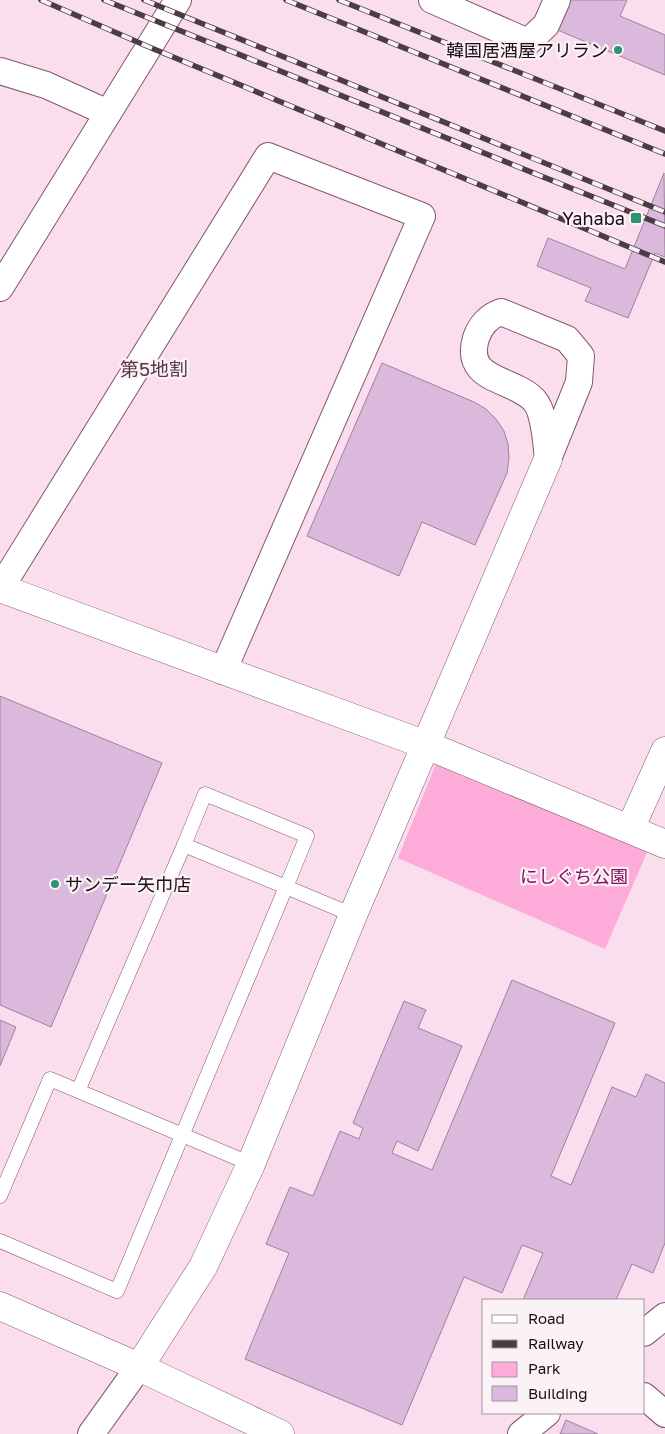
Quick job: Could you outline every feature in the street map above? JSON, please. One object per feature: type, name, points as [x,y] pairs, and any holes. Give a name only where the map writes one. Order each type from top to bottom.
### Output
[{"type":"street","points":[[0,288],[178,0]]},
{"type":"street","points":[[432,0],[528,42],[546,25],[557,0]]},
{"type":"street","points":[[0,71],[46,85],[108,113]]},
{"type":"street","points":[[223,671],[422,216],[268,156],[0,589],[223,671],[426,745],[665,844]]},
{"type":"street","points":[[92,1434],[139,1367],[203,1266],[252,1164],[354,915],[548,459],[579,382],[581,356],[567,339],[502,312],[492,315],[478,332],[472,351],[477,366],[491,377],[520,388],[535,401],[543,420],[548,459]]},
{"type":"street","points":[[630,829],[665,751]]},
{"type":"street","points":[[0,1306],[139,1367],[280,1434]]},
{"type":"street","points":[[645,1332],[665,1316]]},
{"type":"street","points":[[645,1397],[665,1414]]},
{"type":"street","points":[[521,1434],[546,1414]]},
{"type":"lane","points":[[0,1241],[117,1291],[307,836],[205,794],[78,1091]]},
{"type":"lane","points":[[184,845],[354,915]]},
{"type":"lane","points":[[0,1196],[50,1079],[252,1164]]},
{"type":"green space","name":"にしぐち公園","points":[[437,761],[649,848],[605,949],[398,858]]},
{"type":"building","points":[[567,0],[627,0],[620,16],[665,35],[665,75],[555,29]]},
{"type":"building","points":[[664,173],[665,257],[655,253],[628,318],[585,301],[591,288],[537,266],[548,238],[625,269]]},
{"type":"building","points":[[382,363],[474,402],[486,409],[504,431],[508,444],[507,473],[475,545],[422,522],[399,576],[307,536]]},
{"type":"building","name":"サンデー矢巾店","points":[[0,696],[162,763],[51,1027],[0,1005]]},
{"type":"building","points":[[512,980],[615,1023],[551,1176],[571,1185],[612,1087],[636,1097],[646,1074],[665,1083],[665,1243],[653,1273],[632,1264],[616,1299],[523,1299],[543,1253],[522,1245],[502,1293],[464,1277],[402,1425],[245,1359],[289,1253],[266,1244],[290,1187],[313,1196],[340,1131],[359,1139],[363,1128],[353,1123],[404,1001],[426,1010],[418,1028],[462,1046],[418,1151],[397,1141],[392,1153],[432,1170]]},
{"type":"building","points":[[0,1020],[16,1027],[0,1066]]},
{"type":"building","points":[[566,1420],[598,1434],[560,1434]]},
{"type":"railway","points":[[41,0],[149,47],[665,262]]},
{"type":"railway","points":[[104,0],[665,226]]},
{"type":"railway","points":[[144,0],[665,212]]},
{"type":"railway","points":[[286,0],[665,154]]},
{"type":"railway","points":[[339,0],[665,131]]},
{"type":"place","name":"韓国居酒屋アリラン","points":[[618,50]]},
{"type":"place","name":"Yahaba","points":[[636,218]]},
{"type":"place","name":"サンデー矢巾店","points":[[55,884]]},
{"type":"district","name":"第5地割","points":[[154,368]]}]
